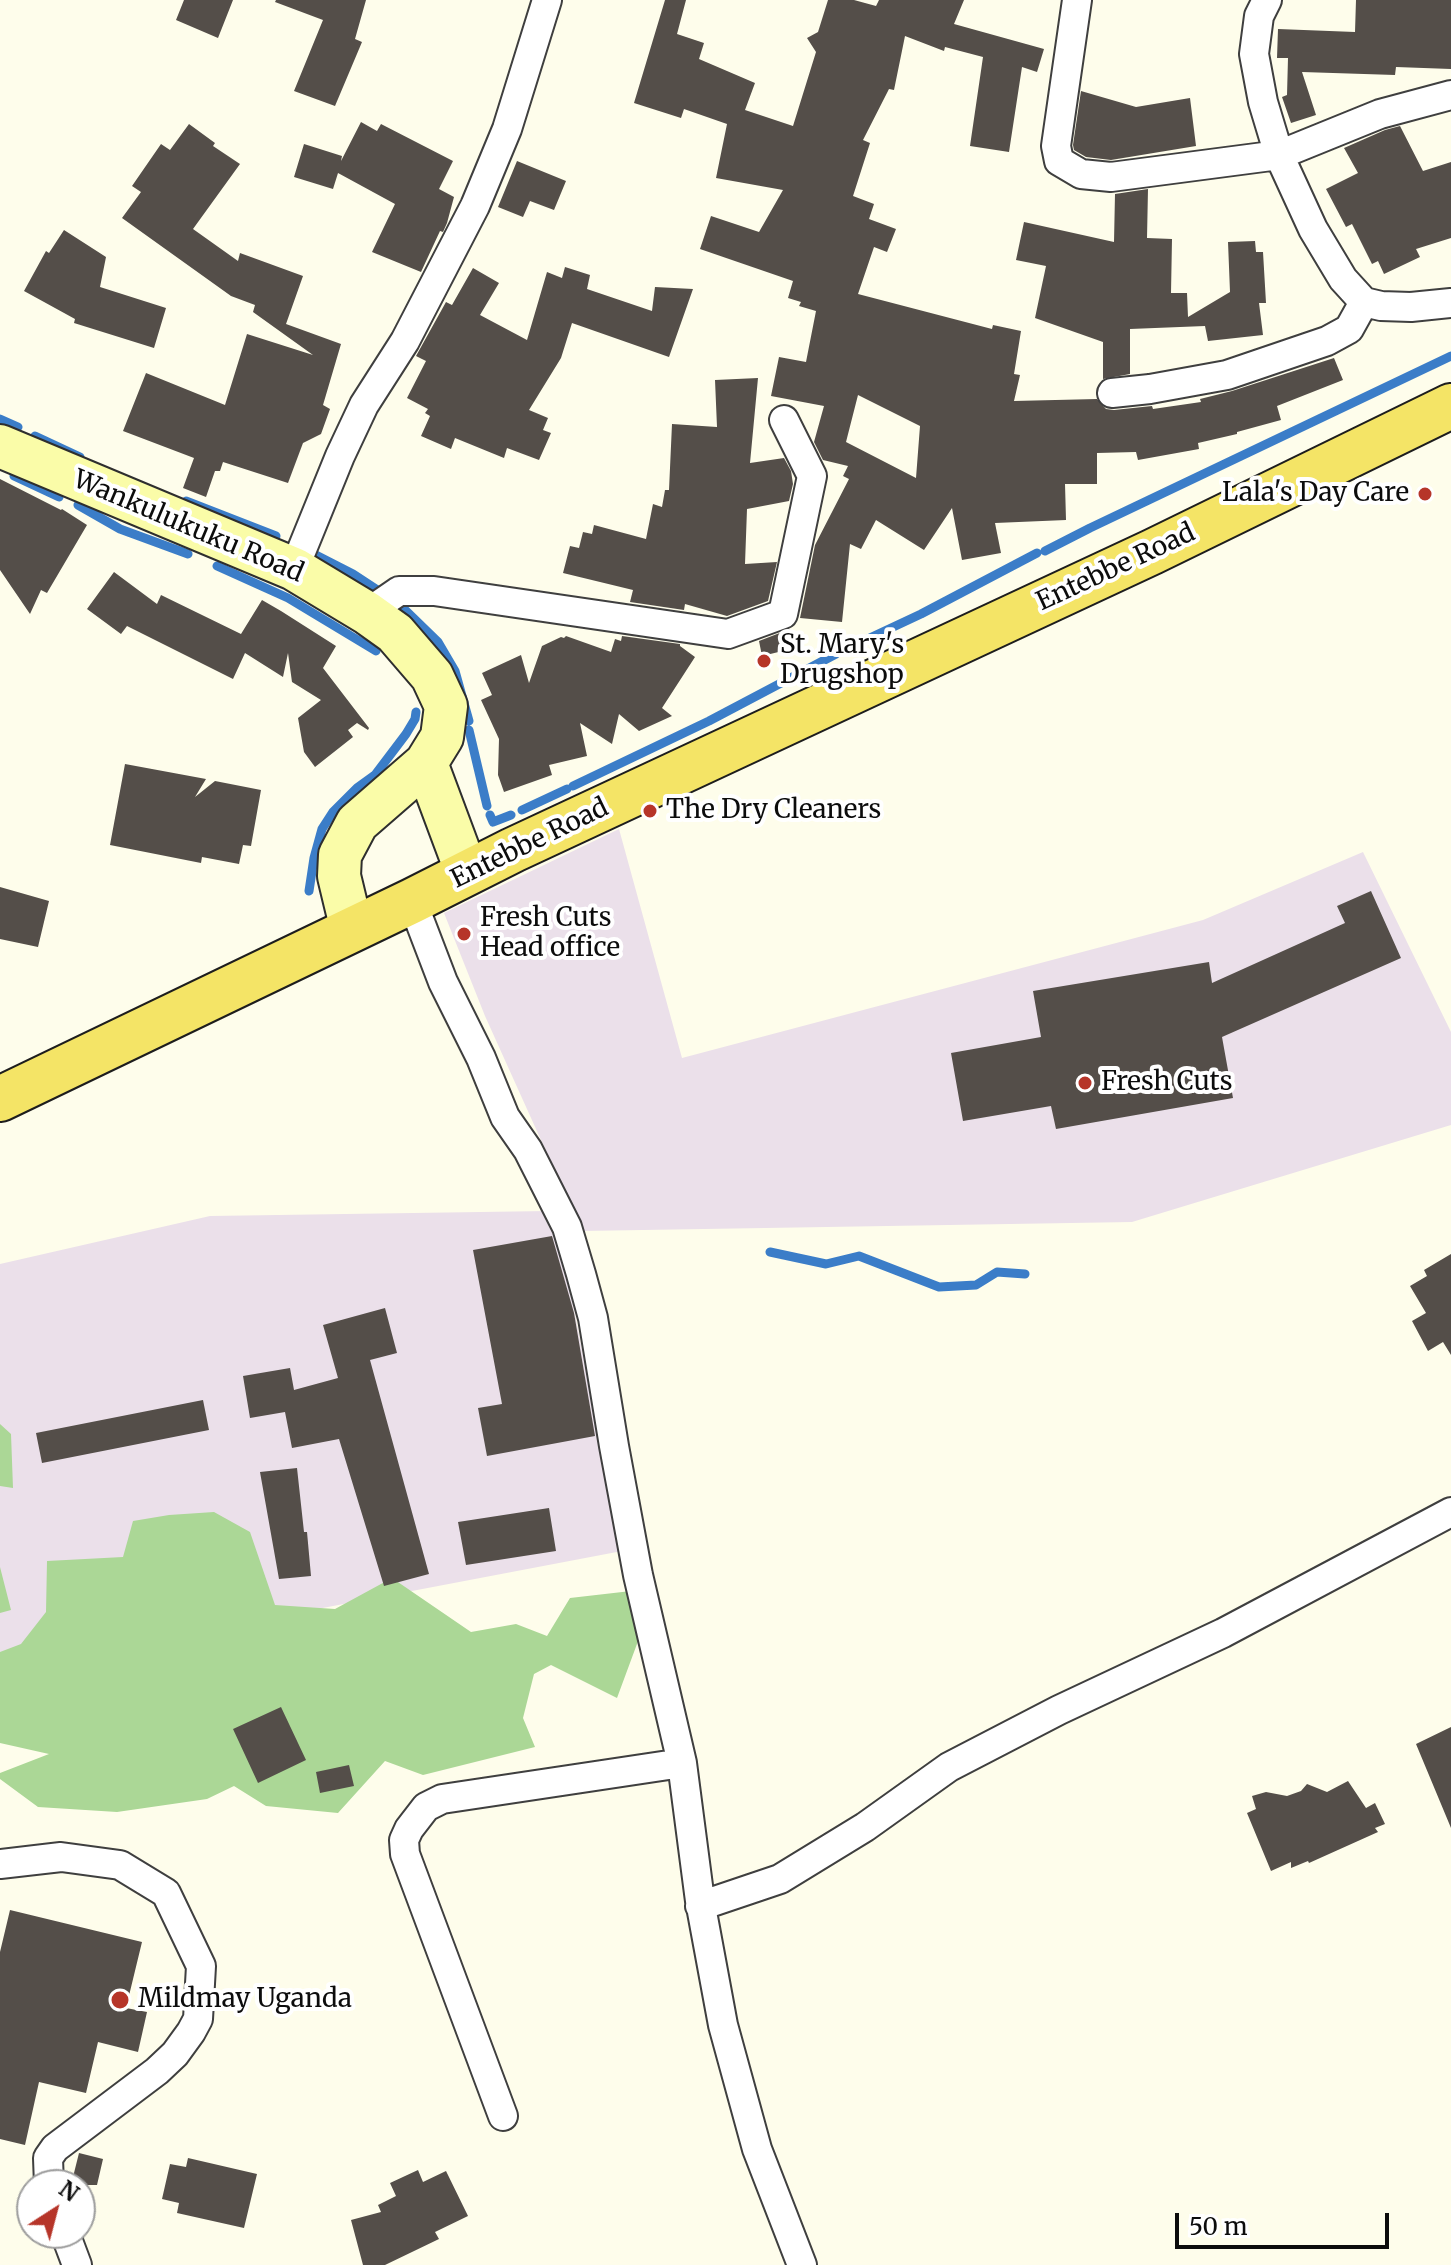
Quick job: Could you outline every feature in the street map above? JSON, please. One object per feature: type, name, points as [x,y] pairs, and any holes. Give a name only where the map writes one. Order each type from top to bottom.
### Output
[{"type":"main road","name":"Entebbe Road","points":[[0,1099],[467,873],[1152,552],[1451,406]]},
{"type":"main road","name":"Wankulukuku Road","points":[[0,446],[294,569],[395,633],[432,676],[446,706],[442,737],[418,770],[357,823],[340,855],[339,876],[352,930]]},
{"type":"main road","points":[[418,770],[467,873]]},
{"type":"street","points":[[294,569],[364,405],[405,341],[475,206],[507,129],[547,0]]},
{"type":"street","points":[[1077,0],[1056,146],[1059,161],[1081,174],[1111,177],[1279,155],[1388,111],[1451,95]]},
{"type":"street","points":[[1267,0],[1259,16],[1254,54],[1263,102],[1279,155],[1313,229],[1343,279],[1364,302],[1381,306],[1451,303]]},
{"type":"street","points":[[1112,393],[1227,375],[1305,349],[1349,329],[1364,302]]},
{"type":"street","points":[[367,613],[399,591],[434,591],[728,634],[783,614],[812,476],[784,420]]},
{"type":"street","points":[[412,901],[443,982],[481,1058],[505,1117],[528,1150],[567,1227],[574,1250],[593,1318],[638,1575],[682,1763],[700,1906],[723,2025],[757,2149],[802,2265]]},
{"type":"street","points":[[700,1906],[780,1879],[865,1827],[949,1767],[1059,1710],[1223,1633],[1451,1512]]},
{"type":"street","points":[[503,2116],[405,1854],[404,1840],[409,1829],[426,1807],[442,1799],[682,1763]]},
{"type":"street","points":[[0,1864],[61,1857],[120,1865],[166,1893],[201,1966],[198,2019],[175,2054],[55,2148],[48,2158],[48,2169]]},
{"type":"shaded area","points":[[619,829],[682,1058],[1203,920],[1363,852],[1451,1032],[1451,1125],[1132,1222],[582,1231],[485,1016],[444,913]]},
{"type":"shaded area","points":[[548,1211],[559,1234],[622,1551],[102,1650],[0,1662],[0,1264],[210,1216]]},
{"type":"green space","points":[[0,1424],[11,1434],[13,1488],[0,1486]]},
{"type":"green space","points":[[214,1512],[250,1532],[275,1605],[335,1609],[392,1578],[471,1632],[516,1624],[547,1636],[570,1598],[631,1591],[644,1625],[617,1698],[551,1665],[534,1674],[523,1718],[535,1747],[423,1775],[385,1761],[338,1813],[266,1806],[234,1786],[207,1799],[117,1812],[38,1807],[0,1779],[0,1773],[49,1754],[0,1743],[0,1652],[21,1644],[46,1612],[47,1561],[123,1557],[133,1521]]},
{"type":"green space","points":[[0,1567],[11,1610],[0,1613]]},
{"type":"building","points":[[184,0],[233,0],[218,38],[176,20]]},
{"type":"building","points":[[276,0],[366,0],[355,39],[362,42],[335,106],[294,91],[323,20]]},
{"type":"building","points":[[665,0],[686,0],[677,34],[704,43],[699,59],[755,83],[745,110],[793,126],[816,52],[807,38],[818,32],[828,0],[854,0],[876,6],[879,0],[964,0],[954,24],[1044,49],[1037,72],[1022,67],[1009,152],[970,146],[983,57],[945,47],[944,51],[905,36],[894,90],[889,89],[863,140],[870,143],[853,196],[874,204],[869,219],[896,229],[887,252],[874,247],[858,294],[992,329],[993,325],[1021,331],[1014,374],[1020,375],[1014,401],[1097,399],[1106,409],[1152,406],[1153,409],[1201,402],[1200,399],[1334,358],[1343,380],[1277,406],[1281,420],[1198,443],[1199,449],[1138,460],[1136,452],[1097,453],[1097,484],[1065,484],[1066,520],[995,523],[1001,553],[962,560],[952,508],[924,550],[876,520],[861,549],[850,544],[842,622],[800,618],[815,545],[849,479],[843,476],[848,466],[823,460],[814,442],[824,406],[771,396],[779,357],[806,362],[816,311],[799,306],[801,302],[788,298],[793,281],[700,249],[711,216],[759,232],[783,190],[716,178],[727,124],[684,109],[681,118],[634,103]],"holes":[[[858,395],[920,426],[916,478],[846,442]]]},
{"type":"building","points":[[1356,0],[1451,0],[1451,69],[1396,67],[1395,75],[1302,72],[1316,115],[1291,123],[1282,97],[1287,95],[1288,58],[1277,58],[1278,29],[1355,32]]},
{"type":"building","points":[[1081,91],[1136,107],[1190,98],[1196,146],[1111,160],[1086,157],[1074,150],[1073,145]]},
{"type":"building","points":[[361,122],[377,131],[381,124],[453,161],[439,189],[454,197],[447,223],[443,232],[440,231],[421,272],[372,252],[395,204],[338,173],[333,189],[294,177],[304,144],[342,156],[341,161]]},
{"type":"building","points":[[189,124],[215,143],[213,146],[240,164],[193,229],[238,261],[240,253],[303,276],[286,324],[341,344],[323,405],[330,409],[321,434],[303,443],[288,483],[223,462],[220,471],[215,471],[206,497],[183,488],[194,458],[123,431],[146,373],[225,405],[247,334],[313,355],[253,312],[255,305],[231,296],[122,218],[141,192],[132,186],[161,144],[170,150]]},
{"type":"building","points":[[1400,126],[1423,171],[1451,162],[1451,238],[1416,249],[1420,257],[1384,274],[1378,261],[1372,264],[1352,224],[1346,227],[1326,189],[1358,173],[1344,148]]},
{"type":"building","points":[[517,161],[566,181],[554,210],[530,201],[523,217],[498,207]]},
{"type":"building","points":[[1148,189],[1147,238],[1172,239],[1171,293],[1187,293],[1188,317],[1230,292],[1228,242],[1255,241],[1256,252],[1263,252],[1266,303],[1259,303],[1263,335],[1208,341],[1205,326],[1130,329],[1130,374],[1103,379],[1103,342],[1035,318],[1046,266],[1016,260],[1024,222],[1114,242],[1115,194]]},
{"type":"building","points":[[64,230],[106,257],[100,287],[166,308],[154,348],[74,323],[75,319],[24,291],[46,251],[49,253]]},
{"type":"building","points":[[565,267],[590,275],[587,289],[652,311],[655,287],[693,289],[669,357],[572,323],[561,358],[529,410],[548,418],[543,430],[551,433],[539,460],[507,448],[504,458],[455,438],[451,449],[421,436],[430,416],[425,413],[428,409],[407,398],[426,361],[416,356],[446,302],[452,305],[473,268],[499,283],[480,315],[527,340],[547,272],[562,278]]},
{"type":"building","points":[[758,378],[750,463],[784,458],[793,484],[789,501],[747,509],[745,564],[777,562],[768,601],[727,616],[685,604],[684,610],[630,602],[633,590],[563,573],[570,546],[579,548],[583,532],[592,534],[594,525],[646,539],[653,504],[662,507],[665,490],[669,490],[672,424],[717,427],[715,380]]},
{"type":"building","points":[[0,479],[62,509],[87,525],[47,593],[41,590],[30,614],[0,570]]},
{"type":"building","points":[[114,572],[157,604],[161,595],[241,634],[262,600],[281,611],[336,646],[323,668],[368,730],[357,723],[348,730],[353,737],[315,767],[304,752],[298,718],[321,700],[292,682],[288,653],[283,677],[245,653],[233,679],[127,626],[121,634],[87,609]]},
{"type":"building","points":[[790,629],[795,648],[762,656],[759,641]]},
{"type":"building","points":[[566,636],[611,652],[615,639],[621,641],[622,636],[680,644],[695,657],[662,708],[672,716],[639,731],[619,714],[612,744],[580,723],[587,756],[549,765],[552,775],[504,792],[498,775],[499,739],[481,700],[492,695],[482,673],[521,655],[529,683],[542,646]]},
{"type":"building","points":[[125,764],[206,779],[195,797],[215,781],[261,790],[251,846],[243,845],[239,864],[202,857],[201,863],[110,845]]},
{"type":"building","points":[[0,887],[49,901],[38,947],[0,939]]},
{"type":"building","points":[[1371,891],[1401,958],[1222,1037],[1233,1098],[1056,1129],[1051,1106],[963,1121],[951,1053],[1041,1037],[1033,991],[1209,962],[1212,983],[1345,923],[1337,906]]},
{"type":"building","points":[[552,1236],[574,1313],[595,1436],[487,1456],[478,1408],[502,1404],[473,1250]]},
{"type":"building","points":[[1451,1254],[1451,1355],[1443,1342],[1428,1351],[1412,1321],[1426,1313],[1410,1286],[1427,1276],[1424,1270]]},
{"type":"building","points":[[385,1308],[397,1353],[370,1360],[429,1574],[384,1586],[339,1439],[292,1448],[285,1412],[250,1418],[243,1376],[290,1368],[294,1390],[338,1378],[323,1325]]},
{"type":"building","points":[[203,1400],[209,1430],[42,1463],[36,1433]]},
{"type":"building","points":[[297,1468],[311,1576],[279,1579],[260,1472]]},
{"type":"building","points":[[549,1508],[556,1551],[466,1565],[458,1522]]},
{"type":"building","points":[[281,1707],[306,1760],[258,1783],[233,1729]]},
{"type":"building","points":[[1451,1727],[1451,1828],[1416,1744]]},
{"type":"building","points":[[349,1765],[354,1786],[320,1793],[316,1772]]},
{"type":"building","points":[[1348,1781],[1366,1808],[1375,1803],[1385,1824],[1375,1828],[1378,1832],[1309,1863],[1291,1868],[1291,1862],[1271,1871],[1247,1813],[1256,1809],[1252,1796],[1266,1792],[1287,1796],[1301,1791],[1307,1784],[1327,1792]]},
{"type":"building","points":[[10,1910],[142,1942],[126,2008],[147,2012],[138,2052],[98,2042],[86,2093],[39,2082],[25,2145],[0,2139],[0,1952]]},
{"type":"building","points":[[79,2153],[103,2159],[97,2185],[96,2169],[75,2169]]},
{"type":"building","points":[[188,2158],[257,2174],[244,2228],[177,2213],[179,2203],[162,2199],[170,2164],[186,2167]]},
{"type":"building","points":[[418,2170],[423,2182],[446,2171],[468,2216],[435,2232],[439,2239],[385,2265],[363,2265],[351,2220],[381,2212],[378,2205],[396,2196],[390,2183]]},
{"type":"waterway","points":[[1045,551],[1451,356]]},
{"type":"waterway","points":[[0,419],[18,427]]},
{"type":"waterway","points":[[35,436],[80,457]]},
{"type":"waterway","points":[[14,476],[59,497]]},
{"type":"waterway","points":[[186,501],[276,536]]},
{"type":"waterway","points":[[78,505],[120,529],[188,554]]},
{"type":"waterway","points":[[308,551],[382,593]]},
{"type":"waterway","points":[[842,651],[921,614],[1037,553]]},
{"type":"waterway","points":[[217,566],[288,598],[376,651]]},
{"type":"waterway","points":[[402,607],[438,642],[455,671],[469,721]]},
{"type":"waterway","points":[[573,786],[709,721],[836,654]]},
{"type":"waterway","points":[[309,891],[322,829],[333,812],[375,775],[406,734],[416,712]]},
{"type":"waterway","points":[[469,730],[487,806]]},
{"type":"waterway","points":[[522,810],[567,789]]},
{"type":"waterway","points":[[490,815],[493,822],[511,815]]},
{"type":"waterway","points":[[770,1252],[826,1264],[859,1256],[939,1287],[976,1285],[997,1272],[1025,1274]]},
{"type":"place","name":"Lala's Day Care","points":[[1425,494]]},
{"type":"place","name":"St. Mary's Drugshop","points":[[764,661]]},
{"type":"place","name":"The Dry Cleaners","points":[[650,811]]},
{"type":"place","name":"Fresh Cuts Head office","points":[[464,934]]},
{"type":"place","name":"Fresh Cuts","points":[[1085,1083]]},
{"type":"place","name":"Mildmay Uganda","points":[[120,2000]]}]
